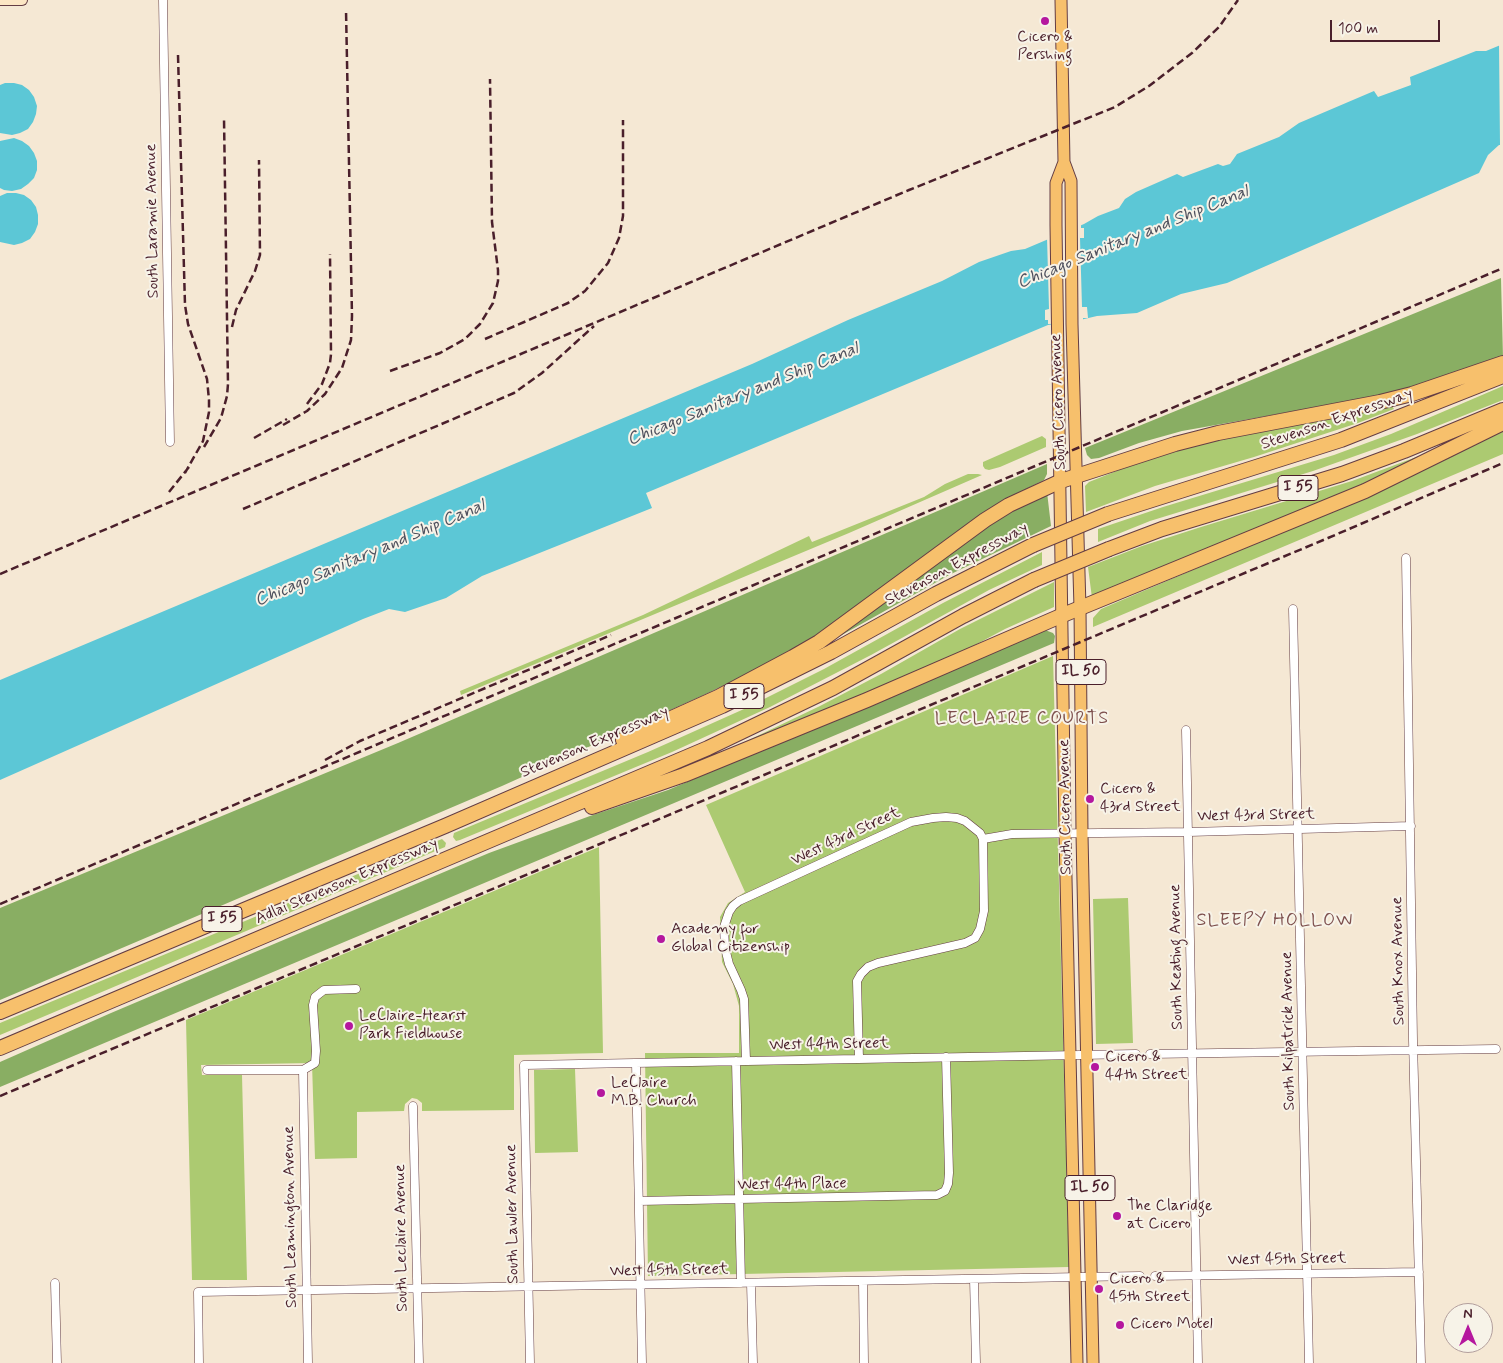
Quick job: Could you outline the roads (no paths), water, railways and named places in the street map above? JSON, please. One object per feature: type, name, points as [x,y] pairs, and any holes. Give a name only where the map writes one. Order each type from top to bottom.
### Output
[{"type":"highway","points":[[494,805],[551,772],[718,697],[793,657],[826,636],[1009,504],[1060,481],[1175,444],[1218,433],[1380,402],[1484,377],[1503,363]]},
{"type":"highway","name":"Stevenson Expressway","points":[[0,1012],[665,732],[783,677],[1033,545],[1108,514],[1341,440],[1484,377],[1503,376]]},
{"type":"highway","name":"I 55","points":[[515,831],[708,748],[761,723],[879,663],[988,602],[1034,580],[1109,549],[1209,514],[1342,474],[1404,451],[1484,425],[1503,410]]},
{"type":"highway","points":[[515,831],[684,776],[867,700],[1063,615],[1365,491],[1484,425],[1503,424]]},
{"type":"highway","name":"Adlai Stevenson Expressway","points":[[0,1048],[515,831]]},
{"type":"highway","points":[[0,1056],[75,1016]]},
{"type":"main road","points":[[0,0],[22,0]]},
{"type":"main road","name":"South Cicero Avenue","points":[[1061,0],[1064,162],[1071,181],[1072,324],[1078,475],[1082,834],[1093,1363]]},
{"type":"main road","name":"South Cicero Avenue","points":[[1064,162],[1056,182],[1057,324],[1065,834],[1077,1363]]},
{"type":"street","name":"South Laramie Avenue","points":[[163,0],[170,442]]},
{"type":"street","name":"South Knox Avenue","points":[[1406,558],[1413,1050],[1421,1363]]},
{"type":"street","name":"South Kilpatrick Avenue","points":[[1293,609],[1309,1363]]},
{"type":"street","name":"South Keating Avenue","points":[[1186,730],[1198,1363]]},
{"type":"street","name":"West 43rd Street","points":[[746,1061],[745,1006],[742,990],[726,956],[724,937],[724,927],[733,906],[739,901],[911,822],[922,819],[957,818],[974,827],[983,839],[1012,834],[1189,832],[1410,826]]},
{"type":"street","points":[[859,1059],[857,981],[861,974],[868,967],[878,963],[965,943],[975,938],[980,929],[984,911],[983,839]]},
{"type":"street","points":[[207,1070],[303,1070],[315,1063],[313,1005],[316,997],[324,990],[356,989]]},
{"type":"street","points":[[1150,1054],[1496,1049]]},
{"type":"street","name":"West 44th Street","points":[[524,1065],[1136,1054]]},
{"type":"street","name":"West 44th Place","points":[[639,1201],[937,1195],[945,1191],[949,1173],[946,1057]]},
{"type":"street","points":[[736,1061],[741,1283]]},
{"type":"street","points":[[636,1063],[642,1363]]},
{"type":"street","name":"South Lawler Avenue","points":[[524,1065],[530,1363]]},
{"type":"street","name":"South Leamington Avenue","points":[[303,1070],[308,1363]]},
{"type":"street","name":"South Leclaire Avenue","points":[[413,1109],[419,1363]]},
{"type":"street","name":"West 45th Street","points":[[1155,1276],[1419,1272]]},
{"type":"street","name":"West 45th Street","points":[[199,1363],[198,1292],[1140,1276]]},
{"type":"street","points":[[974,1279],[976,1363]]},
{"type":"street","points":[[863,1281],[864,1363]]},
{"type":"street","points":[[55,1283],[57,1363]]},
{"type":"street","points":[[752,1283],[753,1363]]},
{"type":"water","name":"Chicago Sanitary and Ship Canal","points":[[1503,44],[1503,145],[1499,145],[1488,155],[1479,173],[1227,283],[1181,294],[1137,313],[1097,316],[1048,325],[646,493],[652,508],[482,576],[446,598],[405,612],[389,609],[363,619],[0,780],[0,680],[752,364],[848,320],[942,281],[979,262],[1011,251],[1025,249],[1084,224],[1119,208],[1125,199],[1136,192],[1177,174],[1183,177],[1218,164],[1223,166],[1230,164],[1237,154],[1279,137],[1299,123],[1374,91],[1378,97],[1411,85],[1410,77],[1476,51],[1486,51]]},
{"type":"water","points":[[5,83],[22,85],[29,90],[37,106],[33,122],[28,129],[12,135],[0,133],[0,85]]},
{"type":"water","points":[[14,138],[29,146],[37,161],[37,170],[34,178],[28,184],[21,189],[12,191],[0,188],[0,141]]},
{"type":"water","points":[[7,193],[24,195],[36,207],[38,215],[38,224],[30,239],[14,245],[0,242],[0,196]]},
{"type":"railway","points":[[0,574],[909,190],[1115,107],[1149,86],[1192,53],[1219,27],[1238,0]]},
{"type":"railway","points":[[283,425],[307,411],[325,394],[342,368],[351,340],[346,10]]},
{"type":"railway","points":[[178,55],[185,305],[188,324],[207,379],[209,400],[209,412],[203,441],[185,473]]},
{"type":"railway","points":[[390,371],[440,353],[465,339],[480,324],[493,303],[498,281],[498,270],[492,222],[490,79]]},
{"type":"railway","points":[[204,447],[221,418],[228,384],[224,118]]},
{"type":"railway","points":[[485,339],[568,303],[585,291],[608,263],[619,238],[623,216],[623,120]]},
{"type":"railway","points":[[232,327],[236,310],[255,271],[260,255],[259,160]]},
{"type":"railway","points":[[307,404],[322,384],[330,363],[330,254]]},
{"type":"railway","points":[[0,904],[1503,268]]},
{"type":"railway","points":[[243,509],[514,393],[542,373],[594,326]]},
{"type":"railway","points":[[254,438],[287,419]]},
{"type":"railway","points":[[0,1096],[1503,463]]},
{"type":"railway","points":[[169,492],[189,467]]},
{"type":"railway","points":[[325,760],[360,741],[611,635]]},
{"type":"place","name":"Cicero & Pershing","points":[[1045,21]]},
{"type":"place","name":"Cicero & 43rd Street","points":[[1090,799]]},
{"type":"place","name":"Academy for Global Citizenship","points":[[661,939]]},
{"type":"place","name":"LeClaire-Hearst Park Fieldhouse","points":[[349,1026]]},
{"type":"place","name":"Cicero & 44th Street","points":[[1095,1067]]},
{"type":"place","name":"LeClaire M.B. Church","points":[[601,1093]]},
{"type":"place","name":"The Claridge at Cicero","points":[[1117,1216]]},
{"type":"place","name":"Cicero & 45th Street","points":[[1099,1289]]},
{"type":"place","name":"Cicero Motel","points":[[1120,1325]]},
{"type":"district","name":"LECLAIRE COURTS","points":[[1022,719]]},
{"type":"district","name":"SLEEPY HOLLOW","points":[[1275,921]]}]
